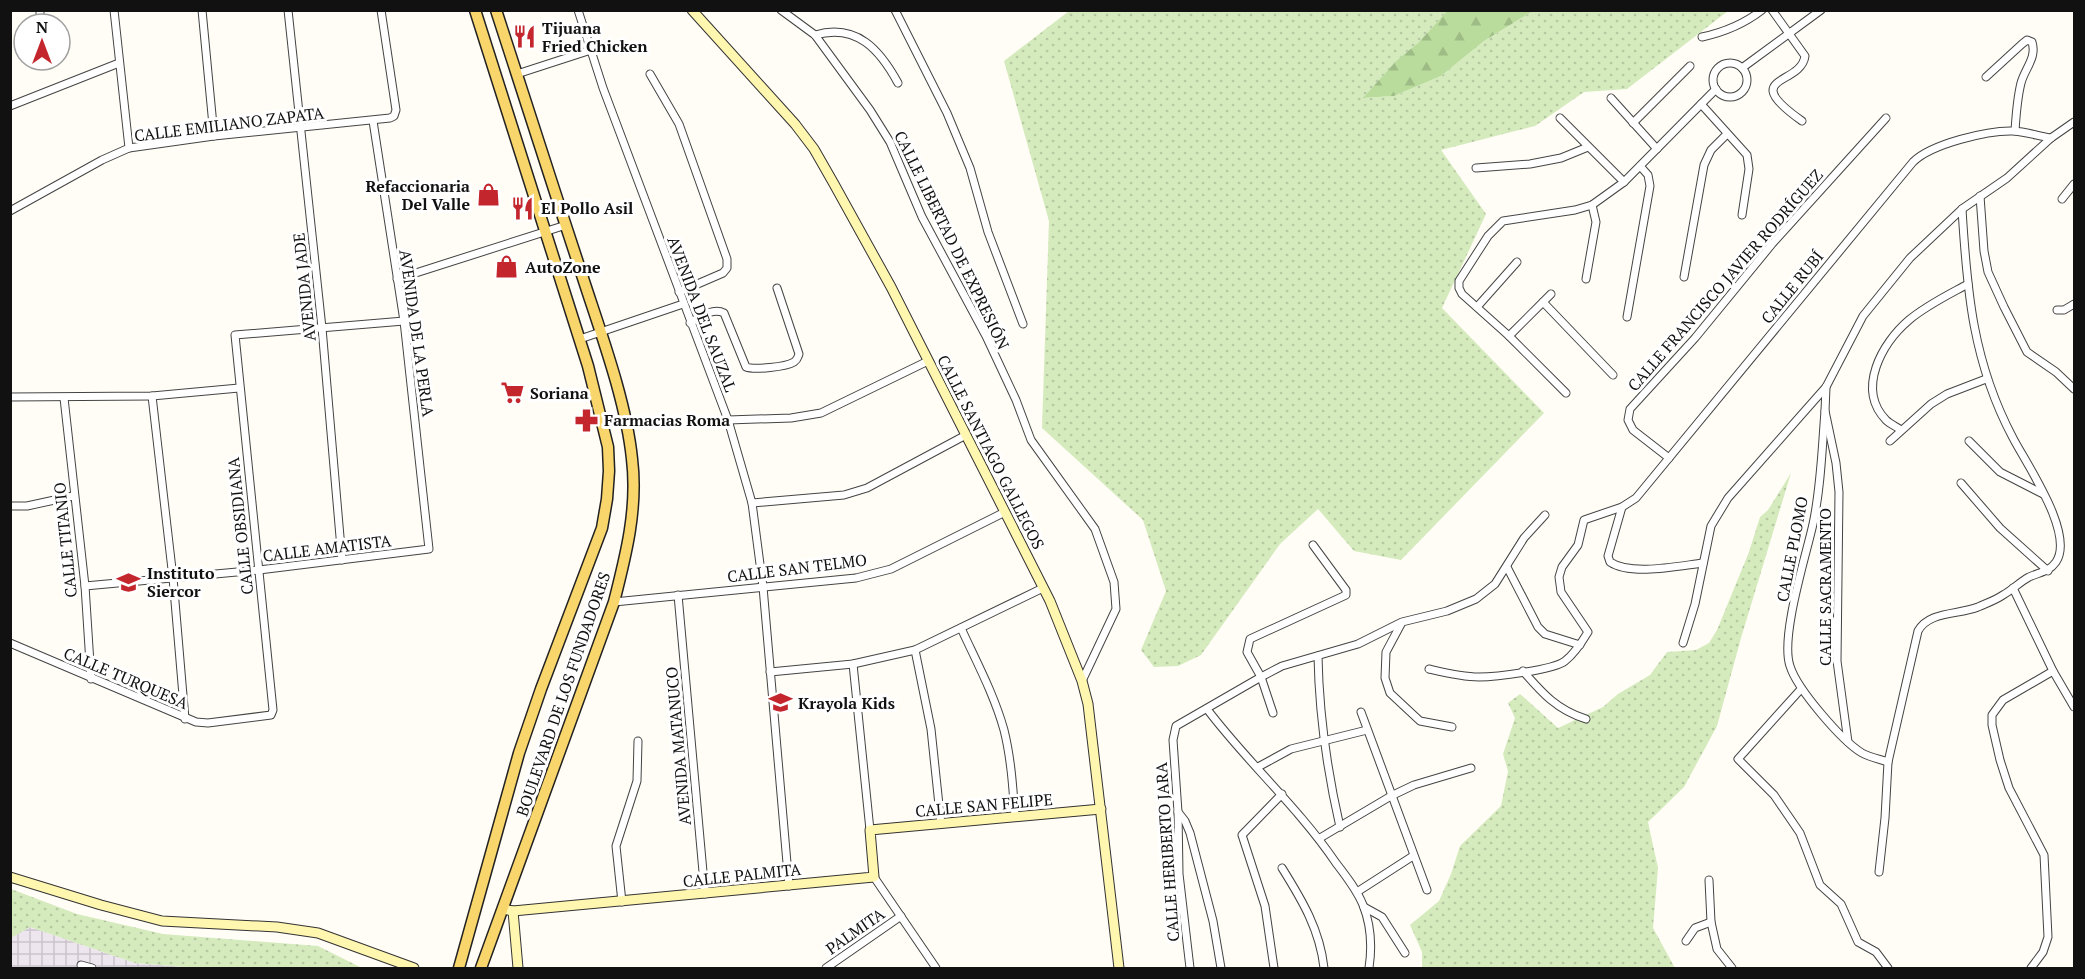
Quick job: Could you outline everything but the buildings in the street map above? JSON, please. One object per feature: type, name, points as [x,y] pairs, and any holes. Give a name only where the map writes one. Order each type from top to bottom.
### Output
[{"type":"main road","name":"BOULEVARD DE LOS FUNDADORES","points":[[459,969],[519,753],[602,528],[608,489],[608,447],[598,402],[475,10]]},
{"type":"main road","name":"BOULEVARD DE LOS FUNDADORES","points":[[481,969],[508,910],[614,602],[632,521],[633,467],[627,428],[600,332],[496,10]]},
{"type":"street","points":[[114,10],[129,148]]},
{"type":"street","points":[[202,10],[214,136]]},
{"type":"street","name":"AVENIDA JADE","points":[[288,10],[322,328],[342,560]]},
{"type":"street","name":"CALLE EMILIANO ZAPATA","points":[[10,211],[102,160],[129,148],[214,136],[373,121],[394,116],[396,110],[381,10]]},
{"type":"street","name":"AVENIDA DEL SAUZAL","points":[[578,10],[682,304],[728,420],[752,503],[763,586],[789,886]]},
{"type":"street","name":"CALLE SANTIAGO GALLEGOS","points":[[692,10],[795,124],[814,149],[891,287],[1043,588],[1082,681],[1088,704],[1119,969]]},
{"type":"street","name":"CALLE LIBERTAD DE EXPRESIÓN","points":[[781,10],[815,35],[870,110],[890,142],[927,227],[986,336],[1016,400],[1031,440],[1095,529],[1114,582],[1117,602],[1116,609],[1082,681]]},
{"type":"street","points":[[895,10],[947,113],[969,168],[988,232],[1023,324]]},
{"type":"street","points":[[1702,37],[1723,32],[1747,22],[1762,10]]},
{"type":"street","points":[[1772,10],[1805,56],[1804,62],[1775,85],[1776,101],[1802,121]]},
{"type":"street","points":[[1742,68],[1821,10]]},
{"type":"street","points":[[815,35],[838,31],[850,34],[870,46],[885,59],[898,83]]},
{"type":"street","points":[[1986,77],[2027,40],[2032,42],[2034,54],[2022,80],[2017,102],[2015,131]]},
{"type":"street","points":[[517,74],[591,50]]},
{"type":"street","points":[[10,106],[119,63]]},
{"type":"street","points":[[1728,63],[1742,68],[1748,81],[1741,93],[1728,97],[1716,89],[1714,75],[1719,67],[1728,63]]},
{"type":"street","points":[[1633,123],[1690,66]]},
{"type":"street","points":[[650,74],[678,124],[727,259],[727,268],[723,273],[679,292]]},
{"type":"street","points":[[1566,393],[1509,336],[1462,294],[1459,281],[1488,236],[1503,221],[1575,210],[1592,205],[1624,183],[1716,89]]},
{"type":"street","points":[[1611,98],[1657,149]]},
{"type":"street","points":[[1701,104],[1747,155],[1749,169],[1742,215]]},
{"type":"street","points":[[1560,118],[1624,183]]},
{"type":"street","name":"CALLE FRANCISCO JAVIER RODRÍGUEZ","points":[[1669,458],[1633,430],[1628,420],[1630,409],[1695,338],[1772,244],[1887,118]]},
{"type":"street","name":"AVENIDA DE LA PERLA","points":[[373,121],[404,321],[429,549]]},
{"type":"street","points":[[1683,643],[1695,604],[1711,526],[1728,498],[1826,387],[1863,316],[1910,258],[1962,209],[2007,178],[2051,138],[2074,122]]},
{"type":"street","name":"CALLE RUBÍ","points":[[1580,645],[1588,632],[1561,592],[1559,577],[1562,567],[1578,545],[1584,520],[1622,507],[1636,498],[1921,154],[1933,148],[1969,138],[2015,131],[2051,138]]},
{"type":"street","points":[[1684,277],[1704,165],[1711,150],[1727,134]]},
{"type":"street","points":[[1476,168],[1530,164],[1561,158],[1588,147]]},
{"type":"street","points":[[1627,317],[1650,186],[1648,175],[1640,166]]},
{"type":"street","points":[[2062,199],[2074,184]]},
{"type":"street","points":[[1980,196],[1988,272],[2004,307],[2027,352],[2056,372],[2074,389]]},
{"type":"street","points":[[1586,279],[1596,222],[1592,205]]},
{"type":"street","points":[[1879,872],[1886,818],[1888,762],[1918,631],[1922,624],[1931,618],[1977,608],[2002,596],[2030,577],[2048,571],[2056,561],[2062,543],[2054,515],[2007,426],[1986,379],[1974,328],[1962,209]]},
{"type":"street","points":[[397,279],[566,225]]},
{"type":"street","points":[[1477,307],[1517,262]]},
{"type":"street","points":[[1901,430],[1886,421],[1877,406],[1872,387],[1874,371],[1882,353],[1908,321],[1928,306],[1968,284]]},
{"type":"street","points":[[690,323],[715,310],[720,311],[724,313],[746,367],[752,370],[791,364],[797,360],[799,354],[777,288]]},
{"type":"street","points":[[1509,336],[1551,294]]},
{"type":"street","points":[[1543,302],[1613,375]]},
{"type":"street","points":[[580,339],[682,304]]},
{"type":"street","points":[[2057,310],[2064,310],[2074,304]]},
{"type":"street","points":[[322,328],[404,321]]},
{"type":"street","name":"CALLE OBSIDIANA","points":[[271,715],[273,710],[235,335],[322,328]]},
{"type":"street","points":[[728,420],[791,418],[821,413],[928,361]]},
{"type":"street","points":[[1890,441],[1939,399],[1986,379]]},
{"type":"street","name":"CALLE SACRAMENTO","points":[[1826,387],[1825,411],[1836,463],[1839,492],[1837,661],[1848,744]]},
{"type":"street","points":[[10,397],[152,396],[239,388]]},
{"type":"street","points":[[152,396],[173,578],[185,719]]},
{"type":"street","name":"CALLE TITANIO","points":[[64,398],[73,496],[85,586],[91,679]]},
{"type":"street","name":"CALLE PLOMO","points":[[1825,411],[1814,522],[1787,646],[1790,666],[1801,689],[1848,744]]},
{"type":"street","points":[[752,503],[844,495],[855,492],[867,488],[966,435]]},
{"type":"street","points":[[1969,441],[2000,472],[2043,494]]},
{"type":"street","points":[[1961,483],[2000,528],[2048,571]]},
{"type":"street","points":[[10,506],[27,506],[73,496]]},
{"type":"street","points":[[1622,507],[1608,556],[1610,562],[1615,566],[1640,569],[1703,563]]},
{"type":"street","name":"CALLE SAN TELMO","points":[[614,602],[856,578],[891,569],[1005,512]]},
{"type":"street","points":[[1369,969],[1372,949],[1364,907],[1357,892],[1320,838],[1258,767],[1227,736],[1207,709],[1261,677],[1301,660],[1358,644],[1402,622],[1446,611],[1476,599],[1495,584],[1524,538],[1545,515]]},
{"type":"street","points":[[1273,713],[1261,677],[1247,652],[1250,639],[1346,595],[1346,590],[1313,545]]},
{"type":"street","name":"CALLE AMATISTA","points":[[85,586],[259,570],[429,549]]},
{"type":"street","points":[[1429,669],[1480,677],[1550,668],[1565,662],[1580,645],[1545,634],[1538,627],[1507,567]]},
{"type":"street","points":[[770,672],[853,664],[915,650],[1043,588]]},
{"type":"street","points":[[2013,588],[2053,671],[2074,707]]},
{"type":"street","name":"AVENIDA MATANUCO","points":[[678,595],[705,894]]},
{"type":"street","points":[[1402,622],[1386,652],[1385,678],[1390,693],[1420,721],[1452,727]]},
{"type":"street","points":[[961,628],[994,700],[1004,732],[1012,777],[1015,817]]},
{"type":"street","name":"CALLE TURQUESA","points":[[10,643],[185,719],[208,723],[271,715]]},
{"type":"street","points":[[915,650],[931,729],[941,824]]},
{"type":"street","points":[[1318,656],[1318,693],[1324,740],[1340,827]]},
{"type":"street","points":[[853,664],[874,877],[936,969]]},
{"type":"street","points":[[1522,671],[1561,709],[1586,719]]},
{"type":"street","points":[[2031,969],[2043,952],[2048,937],[2044,855],[2009,788],[2000,760],[1992,715],[2002,700],[2053,671]]},
{"type":"street","points":[[1801,689],[1738,759],[1774,795],[1800,833],[1820,885],[1841,904],[1858,942],[1876,952],[1888,969]]},
{"type":"street","name":"CALLE HERIBERTO JARA","points":[[1190,969],[1179,874],[1173,733],[1176,726],[1207,709]]},
{"type":"street","points":[[1361,712],[1427,890]]},
{"type":"street","points":[[1258,767],[1291,749],[1367,730]]},
{"type":"street","points":[[622,902],[616,846],[637,781],[638,741]]},
{"type":"street","points":[[1848,744],[1864,754],[1888,762]]},
{"type":"street","points":[[1320,838],[1414,785],[1471,768]]},
{"type":"street","points":[[1274,969],[1265,906],[1242,835],[1282,794]]},
{"type":"street","name":"CALLE SAN FELIPE","points":[[870,830],[1101,809]]},
{"type":"street","points":[[1178,812],[1185,821],[1191,840],[1213,921],[1221,969]]},
{"type":"street","points":[[1357,892],[1413,856]]},
{"type":"street","points":[[1282,868],[1317,932],[1324,969]]},
{"type":"street","points":[[10,877],[162,921],[277,927],[318,933],[414,969]]},
{"type":"street","name":"CALLE PALMITA","points":[[508,910],[622,902],[874,877]]},
{"type":"street","points":[[1709,880],[1712,922],[1717,949],[1732,969]]},
{"type":"street","points":[[1364,907],[1382,917],[1406,953]]},
{"type":"street","points":[[508,910],[518,969]]},
{"type":"street","name":"PALMITA","points":[[825,969],[901,916]]},
{"type":"street","points":[[1686,941],[1695,927],[1712,922]]},
{"type":"street","points":[[81,965],[92,969]]},
{"type":"shaded area","points":[[30,927],[135,963],[196,968],[11,968],[10,938]]},
{"type":"green space","points":[[1069,11],[1447,11],[1418,43],[1397,60],[1364,98],[1394,96],[1441,76],[1484,41],[1533,11],[1728,11],[1627,89],[1584,92],[1535,126],[1441,150],[1486,214],[1442,308],[1544,413],[1401,560],[1354,551],[1318,509],[1280,544],[1201,655],[1178,666],[1154,667],[1141,650],[1166,591],[1143,520],[1042,428],[1049,221],[1004,61]]},
{"type":"green space","points":[[1447,11],[1533,11],[1484,41],[1441,76],[1394,96],[1363,98],[1397,60],[1418,43]]},
{"type":"green space","points":[[1791,473],[1717,726],[1684,787],[1648,822],[1658,868],[1653,928],[1675,968],[1422,968],[1422,952],[1410,925],[1439,901],[1460,846],[1501,806],[1508,771],[1503,754],[1515,718],[1508,703],[1520,694],[1558,728],[1603,707],[1618,694],[1650,675],[1667,652],[1696,650],[1709,643],[1717,630],[1749,552],[1760,517],[1768,510]]},
{"type":"green space","points":[[11,889],[77,914],[163,934],[318,946],[362,968],[196,968],[135,963],[30,927],[11,938]]},
{"type":"place","name":"Tijuana Fried Chicken","points":[[524,37]]},
{"type":"place","name":"Refaccionaria Del Valle","points":[[488,195]]},
{"type":"place","name":"El Pollo Asil","points":[[523,208]]},
{"type":"place","name":"AutoZone","points":[[507,267]]},
{"type":"place","name":"Soriana","points":[[512,393]]},
{"type":"place","name":"Farmacias Roma","points":[[586,420]]},
{"type":"place","name":"Instituto Siercor","points":[[129,582]]},
{"type":"place","name":"Krayola Kids","points":[[780,703]]}]
